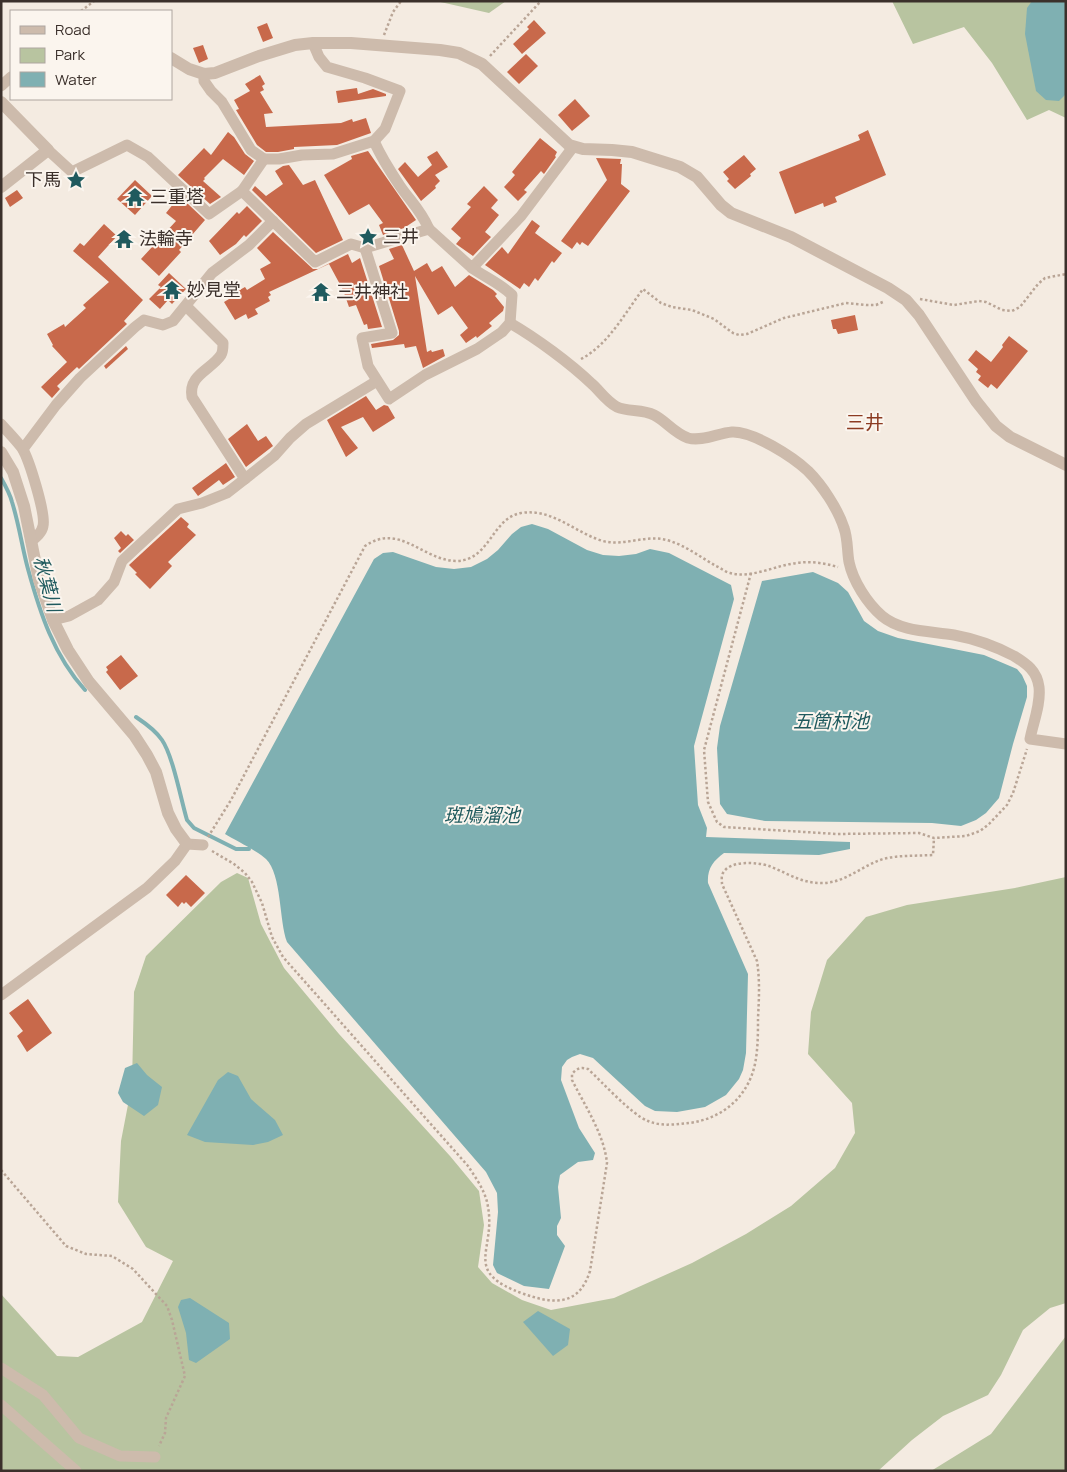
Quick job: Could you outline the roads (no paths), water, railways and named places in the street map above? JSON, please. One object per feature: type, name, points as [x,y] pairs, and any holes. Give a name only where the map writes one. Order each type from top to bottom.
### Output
[{"type":"street","points":[[172,59],[189,69],[204,74],[215,73],[280,49],[313,43],[351,42],[459,53],[482,64],[560,138],[573,147],[632,152],[680,166],[697,177],[721,205],[731,213],[790,237],[901,297],[919,315],[976,402],[996,426],[1010,437],[1066,465]]},
{"type":"street","points":[[204,74],[204,81],[222,102],[252,150],[264,160],[302,155],[333,154],[374,141],[385,129],[400,91],[327,67],[319,57],[313,43]]},
{"type":"street","points":[[1,102],[72,172],[127,145],[148,157],[209,214],[242,191],[264,160]]},
{"type":"street","points":[[365,248],[392,333],[362,338],[368,366],[389,399],[424,375],[477,349],[502,332],[510,323],[512,295],[505,288],[487,279],[472,268],[428,229],[419,209],[401,188],[382,158],[374,141]]},
{"type":"street","points":[[472,268],[521,216],[573,147]]},
{"type":"street","points":[[1,187],[48,150]]},
{"type":"street","points":[[242,191],[315,262],[350,244],[365,248],[428,229]]},
{"type":"street","points":[[23,449],[56,405],[80,378],[135,327],[144,320],[163,324],[173,321],[212,273],[249,245],[273,221]]},
{"type":"street","points":[[186,306],[223,343],[222,354],[193,383],[192,397],[245,479]]},
{"type":"street","points":[[510,323],[524,331],[566,363],[593,384],[608,401],[618,407],[652,414],[680,435],[690,439],[732,432],[743,433],[757,438],[798,463],[820,485],[844,526],[849,562],[854,577],[869,602],[883,617],[896,624],[977,640],[999,648],[1026,664],[1036,674],[1040,696],[1030,739],[1066,744]]},
{"type":"street","points":[[53,620],[69,616],[98,600],[114,582],[122,561],[178,509],[202,503],[227,493],[274,456],[306,424],[377,381]]},
{"type":"street","points":[[1,424],[23,449],[40,501],[43,526],[36,538],[31,540]]},
{"type":"street","points":[[1,452],[13,472],[24,506],[39,580],[53,620],[68,650],[88,682],[134,735],[147,755],[156,772],[168,813],[176,829],[187,844]]},
{"type":"street","points":[[187,844],[203,845]]},
{"type":"street","points":[[1,995],[147,888],[175,861],[187,844]]},
{"type":"street","points":[[1,1368],[43,1395],[80,1438],[120,1456],[155,1457]]},
{"type":"street","points":[[1,1405],[76,1471]]},
{"type":"water","points":[[1032,1],[1066,1],[1066,94],[1059,101],[1046,100],[1036,91],[1025,34],[1027,8]]},
{"type":"water","name":"斑鳩溜池","points":[[532,524],[548,529],[587,550],[603,555],[636,554],[650,549],[669,553],[731,585],[734,599],[694,746],[698,805],[707,828],[706,837],[850,842],[850,849],[819,855],[724,853],[711,866],[708,883],[748,974],[746,1053],[743,1070],[739,1079],[726,1095],[705,1107],[677,1112],[655,1111],[645,1106],[593,1058],[580,1054],[567,1060],[562,1067],[561,1080],[579,1128],[595,1153],[593,1160],[578,1162],[560,1175],[558,1187],[561,1218],[557,1226],[557,1235],[565,1246],[549,1289],[524,1286],[497,1273],[493,1265],[498,1212],[497,1193],[486,1172],[287,942],[284,933],[278,887],[271,866],[266,859],[225,834],[374,559],[383,553],[393,552],[436,567],[454,569],[471,567],[487,559],[521,527]]},
{"type":"water","name":"五箇村池","points":[[813,572],[838,583],[848,592],[864,621],[878,631],[898,638],[984,655],[1017,669],[1022,675],[1027,686],[1027,697],[999,798],[986,813],[976,820],[961,826],[932,823],[765,821],[727,814],[720,804],[717,748],[720,726],[762,581]]},
{"type":"water","points":[[137,1063],[147,1075],[162,1087],[158,1105],[144,1116],[123,1102],[118,1093],[125,1068]]},
{"type":"water","points":[[228,1072],[238,1076],[251,1099],[275,1120],[283,1135],[268,1142],[253,1145],[205,1142],[187,1135],[218,1080]]},
{"type":"water","points":[[190,1298],[229,1323],[230,1339],[196,1363],[189,1360],[186,1333],[178,1307],[181,1300]]},
{"type":"water","points":[[538,1311],[570,1329],[568,1345],[553,1356],[523,1322]]},
{"type":"waterway","name":"秋葉川","points":[[1,478],[11,499],[28,569],[43,618],[65,663],[85,690]]},
{"type":"waterway","name":"秋葉川","points":[[136,717],[157,733],[166,747],[187,820],[194,828],[236,849],[249,849]]},
{"type":"place","name":"下馬","points":[[76,180]]},
{"type":"place","name":"三重塔","points":[[135,197]]},
{"type":"place","name":"三井","points":[[368,237]]},
{"type":"place","name":"法輪寺","points":[[124,239]]},
{"type":"place","name":"妙見堂","points":[[172,290]]},
{"type":"place","name":"三井神社","points":[[321,292]]},
{"type":"district","name":"三井","points":[[865,422]]}]
